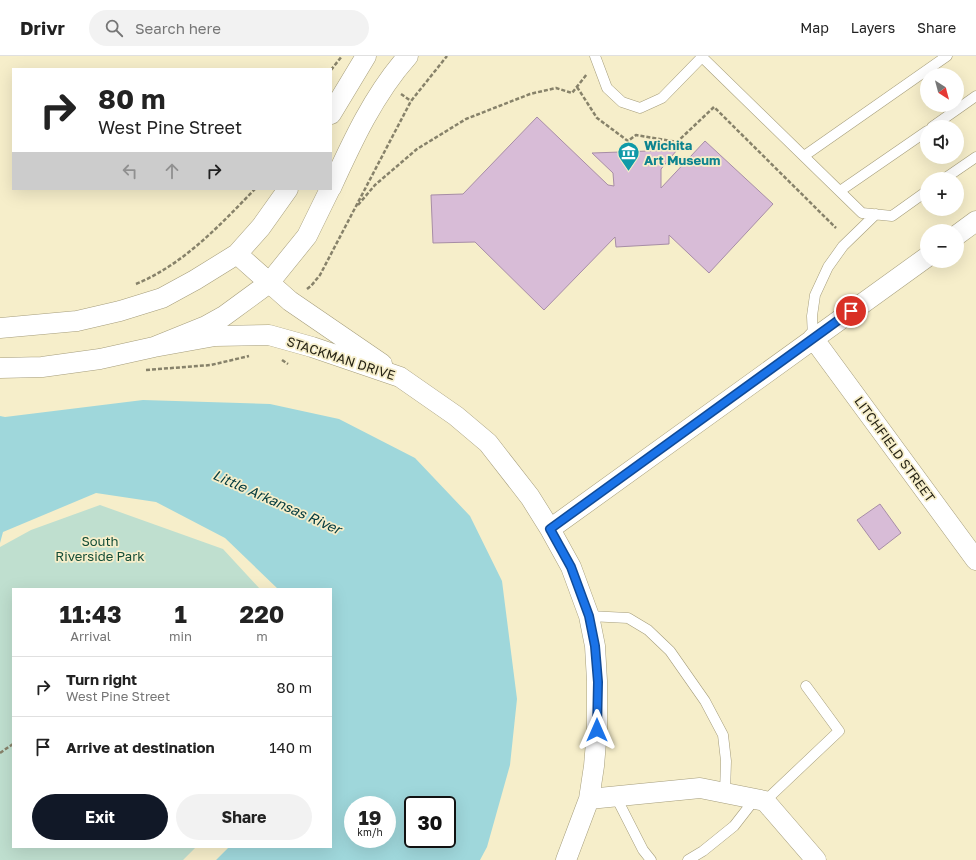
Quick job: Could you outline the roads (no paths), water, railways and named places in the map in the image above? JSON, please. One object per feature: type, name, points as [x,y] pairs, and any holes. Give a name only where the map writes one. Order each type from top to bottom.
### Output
[{"type":"street","points":[[332,112],[366,56]]},
{"type":"street","points":[[332,186],[350,145],[386,83],[408,56]]},
{"type":"street","points":[[0,328],[77,321],[120,311],[162,298],[237,254],[261,227],[287,190]]},
{"type":"street","points":[[0,368],[42,367],[100,359],[154,347],[206,326],[224,316],[269,283],[307,236],[330,190]]},
{"type":"street","points":[[964,230],[976,221]]},
{"type":"street","points":[[237,254],[290,301],[400,376]]},
{"type":"street","points":[[550,529],[920,261]]},
{"type":"street","name":"STACKMAN DRIVE","points":[[154,347],[215,336],[269,335],[312,347],[400,376],[450,412],[488,443],[530,497],[571,567],[589,616],[595,646],[598,682],[596,748],[589,799],[566,860]]},
{"type":"street","name":"LITCHFIELD STREET","points":[[813,338],[976,560]]},
{"type":"street","points":[[589,799],[700,788],[760,800],[816,860]]},
{"type":"lane","points":[[596,59],[607,88],[622,102],[640,108],[662,98],[702,56],[862,213],[892,216],[920,196]]},
{"type":"lane","points":[[804,156],[947,56]]},
{"type":"lane","points":[[942,120],[976,96]]},
{"type":"lane","points":[[840,191],[920,136]]},
{"type":"lane","points":[[954,172],[976,157]]},
{"type":"lane","points":[[813,338],[812,316],[815,295],[828,267],[843,246],[876,214]]},
{"type":"lane","points":[[589,616],[628,618],[648,630],[670,651],[705,701],[723,735],[726,761],[725,793]]},
{"type":"lane","points":[[688,860],[703,851],[734,826],[760,800],[840,731],[806,686]]},
{"type":"lane","points":[[616,796],[643,850],[651,860]]},
{"type":"water","name":"Little Arkansas River","points":[[143,400],[270,404],[339,419],[415,458],[470,516],[502,581],[517,699],[510,765],[487,847],[480,860],[216,860],[228,848],[332,848],[332,588],[277,588],[225,538],[156,502],[96,493],[3,532],[0,543],[0,416],[5,417]]},
{"type":"place","name":"Wichita Art Museum","points":[[628,172]]},
{"type":"park label","name":"South Riverside Park","points":[[100,548]]}]
